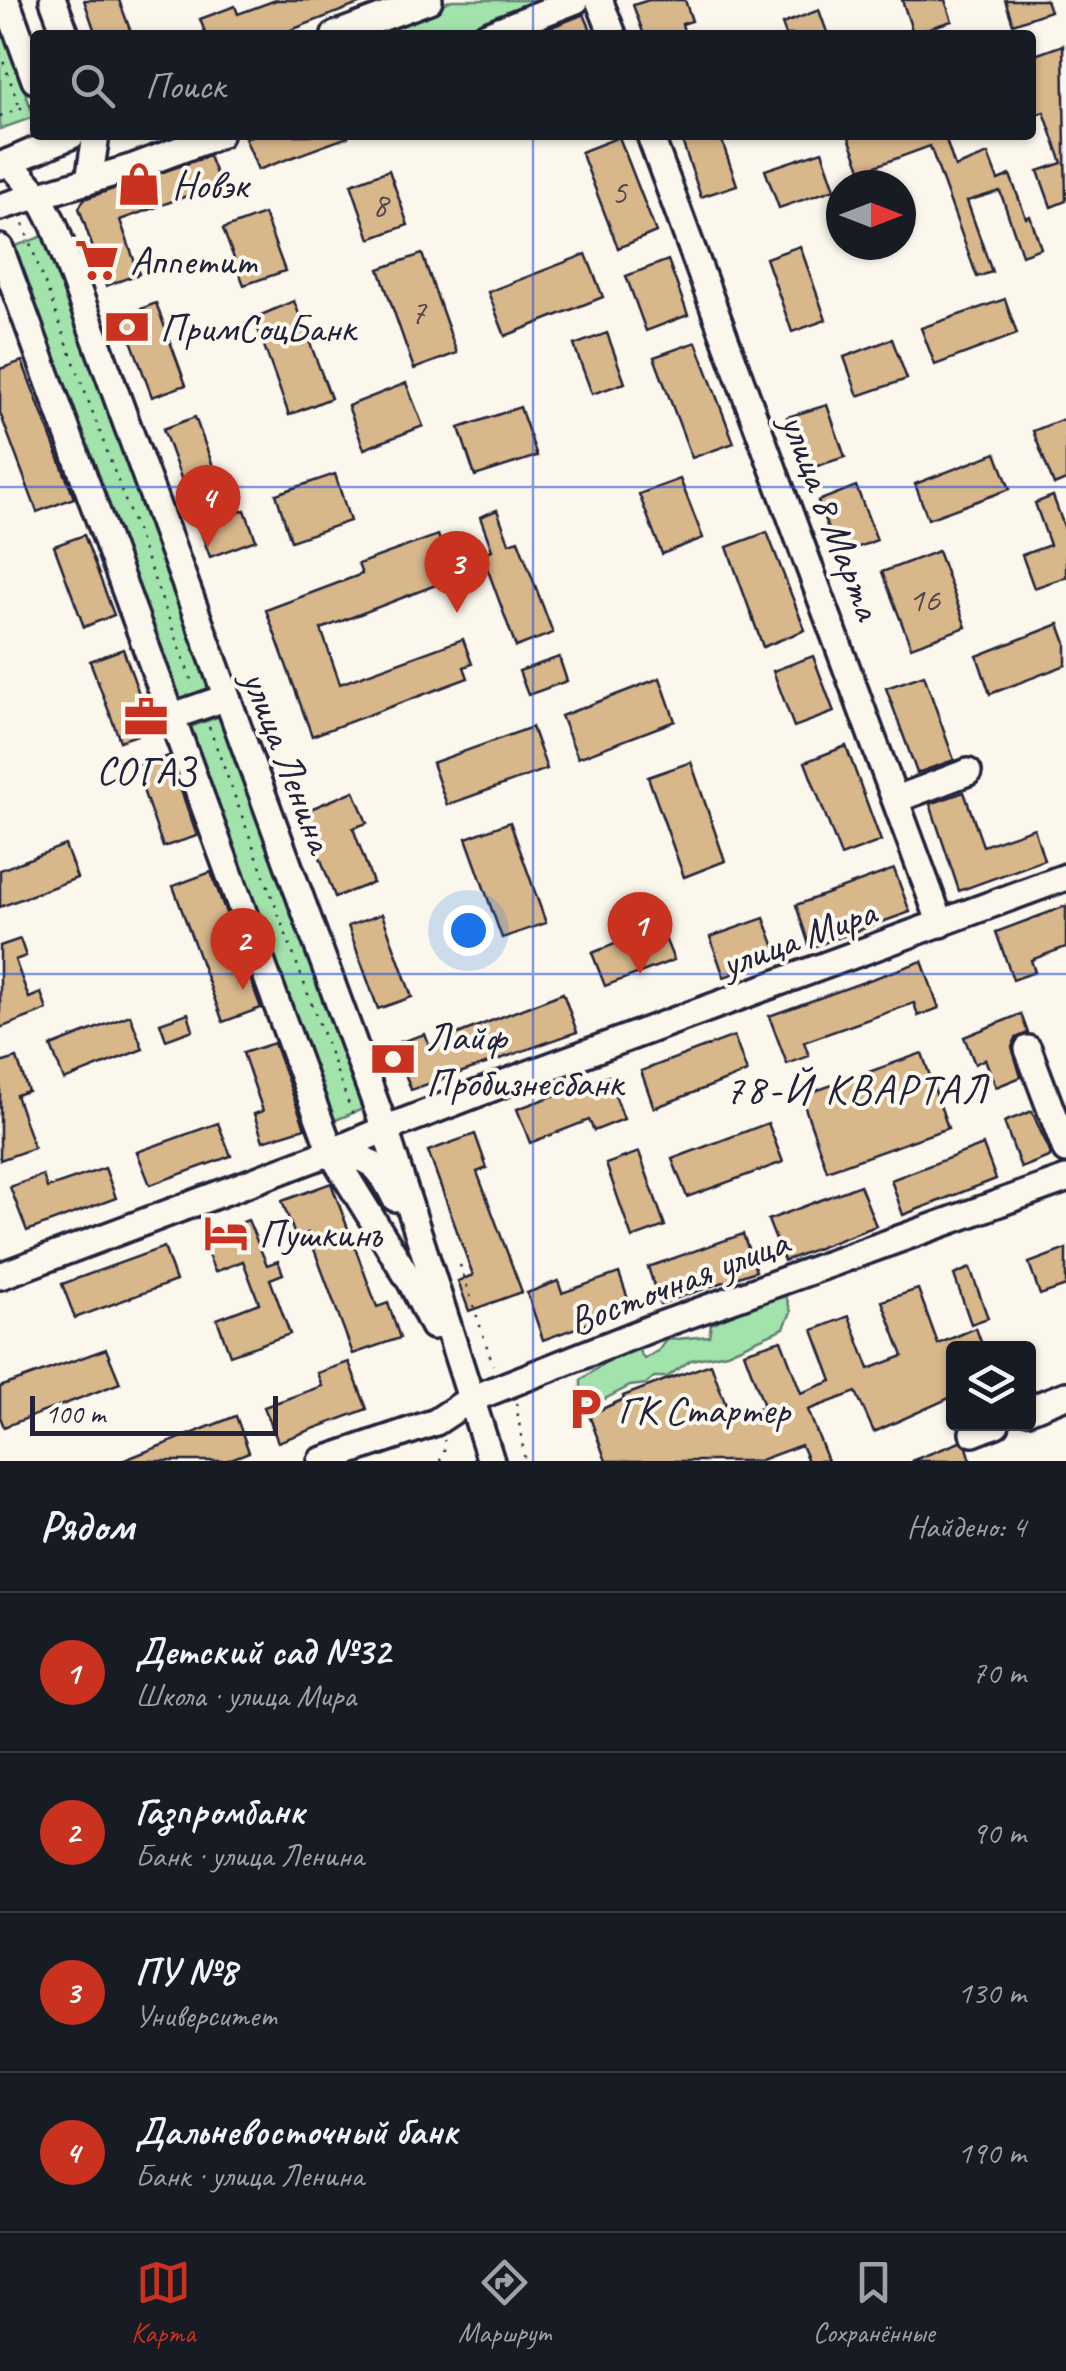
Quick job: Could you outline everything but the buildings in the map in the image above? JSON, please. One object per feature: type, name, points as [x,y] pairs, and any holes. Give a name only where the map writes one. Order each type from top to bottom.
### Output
[{"type":"street","points":[[6,0],[30,79]]},
{"type":"street","points":[[53,0],[64,30]]},
{"type":"street","points":[[349,30],[430,0]]},
{"type":"street","points":[[499,30],[576,0]]},
{"type":"street","points":[[600,0],[611,30]]},
{"type":"street","points":[[5,164],[55,140]]},
{"type":"street","points":[[63,140],[89,180]]},
{"type":"street","points":[[89,180],[95,140]]},
{"type":"street","points":[[0,207],[205,140]]},
{"type":"street","name":"улица 8 Марта","points":[[652,140],[941,924]]},
{"type":"street","name":"улица Ленина","points":[[5,164],[39,196],[54,224],[105,362],[213,702],[384,1128],[491,1461]]},
{"type":"street","name":"улица Ленина","points":[[0,248],[331,1152],[412,1284],[469,1400]]},
{"type":"street","points":[[170,717],[213,702]]},
{"type":"street","points":[[897,799],[968,772]]},
{"type":"street","name":"улица Мира","points":[[0,1276],[331,1152],[384,1128],[1066,877]]},
{"type":"street","points":[[1028,1049],[1066,1150]]},
{"type":"street","points":[[331,1152],[362,1156],[375,1165],[386,1179],[426,1263]]},
{"type":"street","name":"Восточная улица","points":[[321,1461],[436,1422],[469,1400],[670,1322],[1066,1179]]},
{"type":"street","points":[[1036,1407],[1066,1395]]},
{"type":"path","points":[[0,52],[20,108]]},
{"type":"path","points":[[0,116],[20,108],[30,97]]},
{"type":"path","points":[[23,224],[213,702],[356,1125]]},
{"type":"path","points":[[460,1265],[494,1366]]},
{"type":"path","points":[[515,1400],[525,1461]]},
{"type":"path","points":[[440,1461],[446,1445],[441,1435]]},
{"type":"green space","points":[[452,0],[555,0],[474,30],[372,30]]},
{"type":"green space","points":[[0,27],[30,106],[30,118],[0,129]]},
{"type":"green space","points":[[46,235],[211,690],[175,703],[10,248]]},
{"type":"green space","points":[[220,716],[365,1108],[331,1122],[185,729]]},
{"type":"green space","points":[[786,1296],[791,1312],[784,1328],[727,1353],[691,1360],[667,1377],[654,1377],[646,1384],[630,1386],[593,1405],[581,1395],[581,1380],[611,1358],[638,1349],[644,1359],[666,1340],[709,1336],[711,1324],[755,1304]]},
{"type":"place","name":"Новэк","points":[[139,184]]},
{"type":"place","name":"Аппетит","points":[[97,260]]},
{"type":"place","name":"ПримСоцБанк","points":[[127,327]]},
{"type":"place","name":"Дальневосточный банк","points":[[208,547]]},
{"type":"place","name":"ПУ №8","points":[[457,613]]},
{"type":"place","name":"СОГАЗ","points":[[146,717]]},
{"type":"place","name":"Детский сад №32","points":[[640,974]]},
{"type":"place","name":"Газпромбанк","points":[[243,990]]},
{"type":"place","name":"Лайф Пробизнесбанк","points":[[393,1059]]},
{"type":"place","name":"Пушкинъ","points":[[226,1233]]},
{"type":"place","name":"ГК Стартер","points":[[585,1409]]},
{"type":"district","name":"78-Й КВАРТАЛ","points":[[857,1088]]}]
